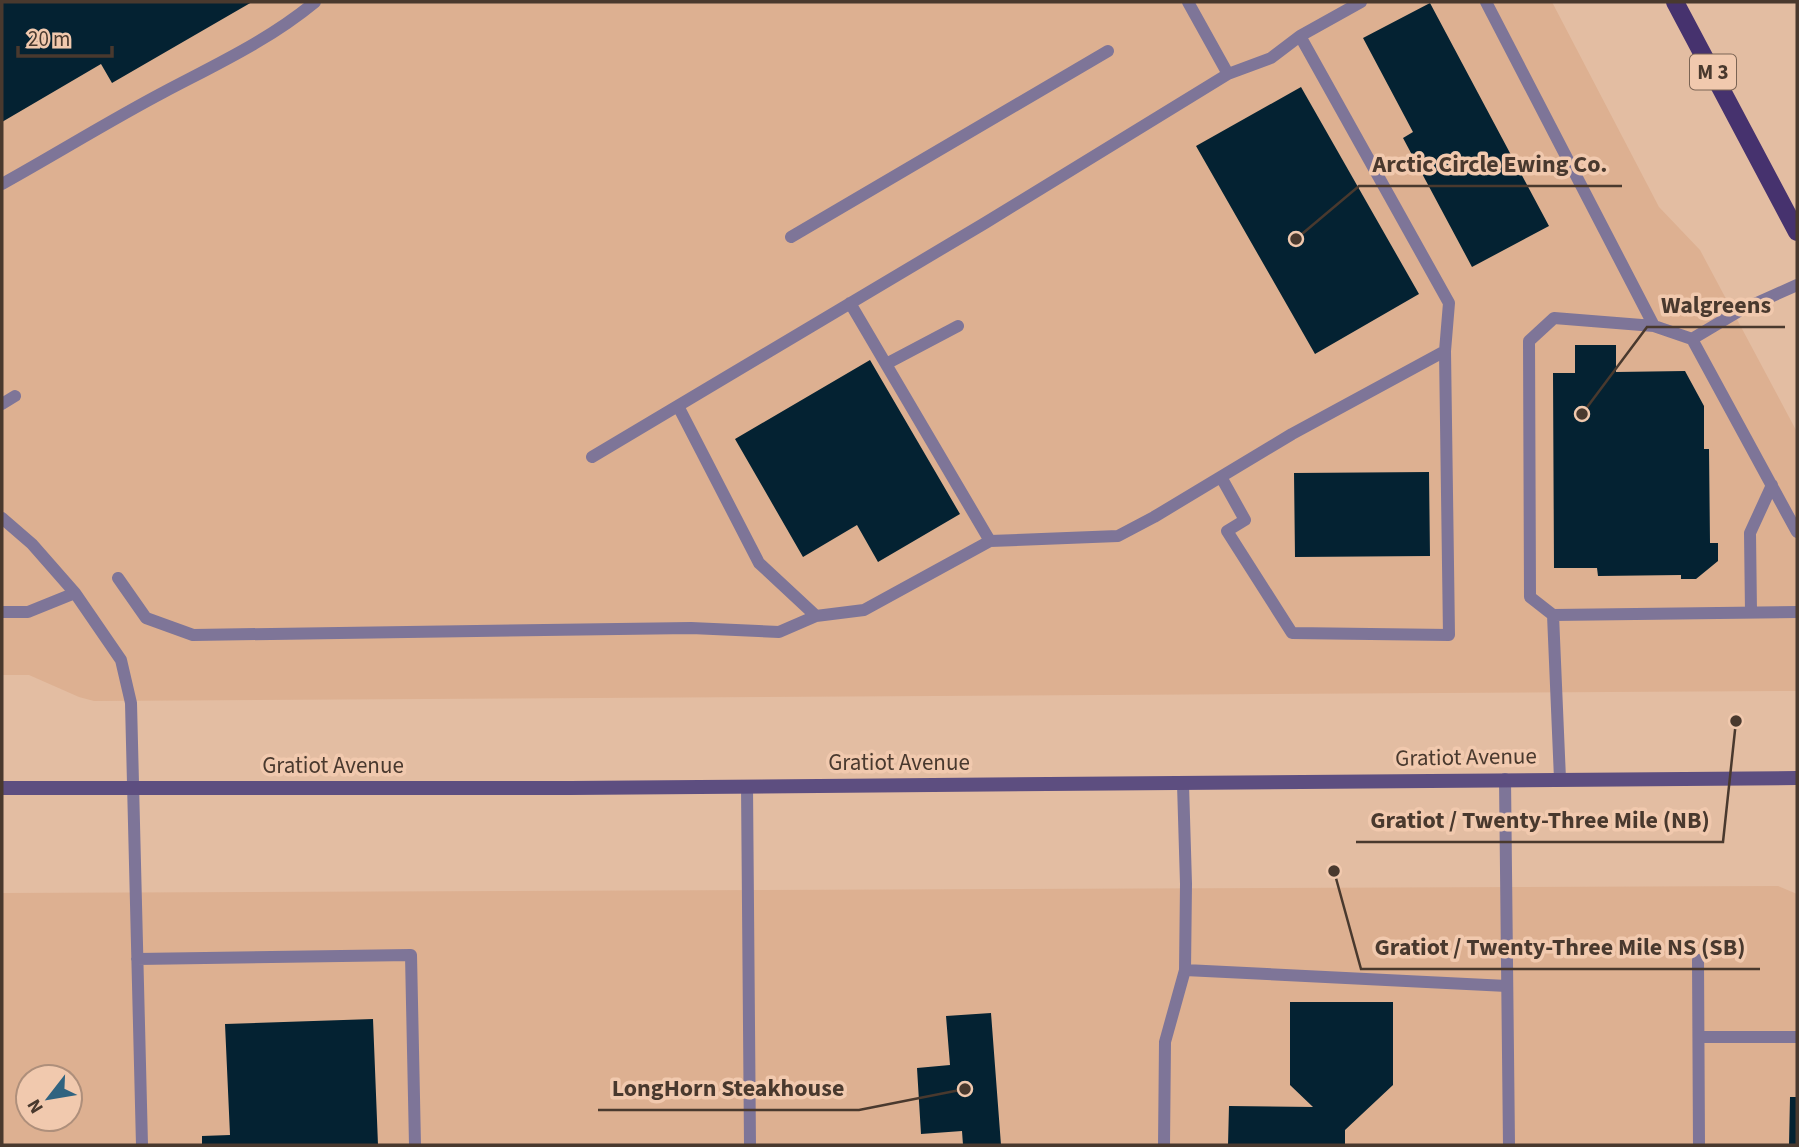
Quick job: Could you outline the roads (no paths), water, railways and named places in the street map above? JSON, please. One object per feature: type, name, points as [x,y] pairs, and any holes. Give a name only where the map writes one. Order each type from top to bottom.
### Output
[{"type":"main road","name":"M 3","points":[[1675,2],[1791,208],[1797,232]]},
{"type":"main road","name":"Gratiot Avenue","points":[[2,788],[570,788],[1797,778]]},
{"type":"lane","points":[[2,184],[287,25],[315,2]]},
{"type":"lane","points":[[1188,2],[1228,74]]},
{"type":"lane","points":[[592,457],[1228,74],[1271,58],[1300,36],[1361,2]]},
{"type":"lane","points":[[1486,2],[1654,326]]},
{"type":"lane","points":[[1221,477],[1245,520],[1227,531],[1292,633],[1448,635],[1446,351],[1449,303],[1300,36]]},
{"type":"lane","points":[[791,237],[1108,51]]},
{"type":"lane","points":[[1692,339],[1739,311],[1797,285]]},
{"type":"lane","points":[[850,303],[990,541]]},
{"type":"lane","points":[[1797,532],[1692,339],[1654,326],[1554,318],[1529,341],[1530,597],[1553,615],[1797,612]]},
{"type":"lane","points":[[886,364],[958,326]]},
{"type":"lane","points":[[118,578],[146,618],[193,635],[691,628],[779,632],[816,616],[864,610],[990,541],[1118,536],[1292,434],[1446,351]]},
{"type":"lane","points":[[2,404],[15,396]]},
{"type":"lane","points":[[678,406],[759,563],[816,616]]},
{"type":"lane","points":[[1751,612],[1749,533],[1772,485]]},
{"type":"lane","points":[[2,518],[32,544],[75,593],[121,660],[131,703],[142,1145]]},
{"type":"lane","points":[[2,612],[28,612],[75,593]]},
{"type":"lane","points":[[1553,615],[1560,779]]},
{"type":"lane","points":[[1505,779],[1509,1145]]},
{"type":"lane","points":[[1164,1145],[1165,1041],[1185,970],[1183,784]]},
{"type":"lane","points":[[747,786],[750,1145]]},
{"type":"lane","points":[[137,959],[411,955],[415,1145]]},
{"type":"lane","points":[[1698,960],[1699,1145]]},
{"type":"lane","points":[[1185,970],[1507,986]]},
{"type":"lane","points":[[1699,1037],[1797,1037]]},
{"type":"place","name":"Arctic Circle Ewing Co.","points":[[1296,239]]},
{"type":"place","name":"Walgreens","points":[[1582,414]]},
{"type":"place","name":"Gratiot / Twenty-Three Mile (NB)","points":[[1736,721]]},
{"type":"place","name":"Gratiot / Twenty-Three Mile NS (SB)","points":[[1334,871]]},
{"type":"place","name":"LongHorn Steakhouse","points":[[965,1089]]}]
